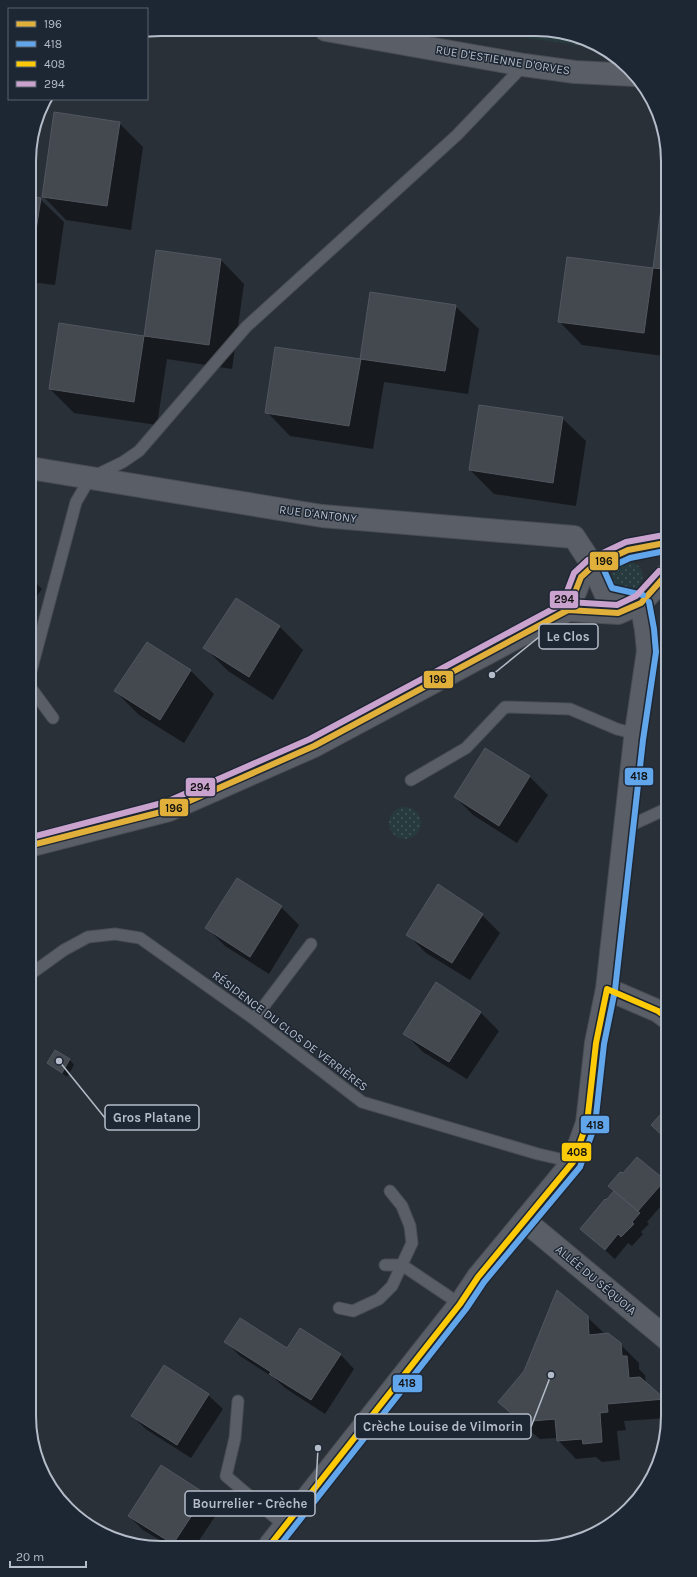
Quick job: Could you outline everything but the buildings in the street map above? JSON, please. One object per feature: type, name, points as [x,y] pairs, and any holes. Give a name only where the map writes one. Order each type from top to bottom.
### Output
[{"type":"street","name":"RUE D'ESTIENNE D'ORVES","points":[[360,36],[524,65],[575,72],[625,75]]},
{"type":"street","name":"RUE D'ANTONY","points":[[36,469],[322,516],[574,537],[593,566]]},
{"type":"street","points":[[568,610],[581,577],[593,566],[628,550],[661,544]]},
{"type":"street","points":[[593,566],[606,595],[641,603]]},
{"type":"street","points":[[36,844],[169,810],[307,750],[568,610],[618,613],[641,603],[661,580]]},
{"type":"street","points":[[273,1541],[460,1304],[478,1277],[572,1162],[587,1123],[596,1043],[607,989],[636,734],[648,651],[641,603]]},
{"type":"street","points":[[607,989],[661,1013]]},
{"type":"street","name":"ALLÉE DU SÉQUOIA","points":[[525,1221],[661,1334]]},
{"type":"lane","points":[[36,653],[76,502],[90,478],[123,462],[139,452],[246,327],[457,135],[524,65]]},
{"type":"lane","points":[[36,695],[53,718]]},
{"type":"lane","points":[[411,780],[466,748],[505,707],[570,709],[617,729],[636,734]]},
{"type":"lane","points":[[626,828],[661,811]]},
{"type":"lane","name":"RÉSIDENCE DU CLOS DE VERRIÈRES","points":[[36,970],[64,950],[88,937],[115,934],[140,938],[254,1019],[362,1102],[538,1154],[572,1162]]},
{"type":"lane","points":[[254,1019],[311,944]]},
{"type":"lane","points":[[339,1308],[353,1311],[379,1299],[392,1286],[412,1243],[410,1226],[402,1206],[390,1191]]},
{"type":"lane","points":[[385,1266],[402,1264],[460,1304]]},
{"type":"lane","points":[[238,1401],[235,1438],[226,1476],[285,1526]]},
{"type":"green space","points":[[510,36],[544,36],[560,38],[583,46]]},
{"type":"green space","points":[[626,561],[637,565],[642,572],[642,581],[635,591],[616,587],[613,582],[611,574],[612,571]]},
{"type":"green space","points":[[405,807],[411,808],[418,814],[421,823],[420,829],[414,836],[405,839],[399,838],[392,832],[389,823],[390,817],[396,810]]},
{"type":"transit line","name":"294","points":[[561,607],[574,573],[588,560],[626,542],[661,536]]},
{"type":"transit line","name":"196","points":[[568,610],[581,577],[593,566],[628,550],[661,544]]},
{"type":"transit line","name":"418","points":[[643,595],[612,588],[604,570],[630,558],[661,552]]},
{"type":"transit line","name":"294","points":[[568,602],[617,605],[636,596],[659,571]]},
{"type":"transit line","name":"196","points":[[568,610],[618,613],[641,603],[661,580]]},
{"type":"transit line","name":"418","points":[[283,1541],[466,1309],[484,1282],[580,1167],[595,1125],[604,1044],[615,990],[643,740],[656,652],[654,629],[649,602]]},
{"type":"transit line","name":"294","points":[[36,836],[166,802],[310,739],[564,603]]},
{"type":"transit line","name":"196","points":[[36,844],[169,810],[314,746],[568,610]]},
{"type":"transit line","name":"408","points":[[607,989],[661,1013]]},
{"type":"transit line","name":"408","points":[[273,1541],[460,1304],[478,1277],[573,1162],[587,1123],[596,1043],[607,989]]},
{"type":"place","name":"Le Clos","points":[[492,675]]},
{"type":"place","name":"Gros Platane","points":[[59,1061]]},
{"type":"place","name":"Crèche Louise de Vilmorin","points":[[551,1375]]},
{"type":"place","name":"Bourrelier - Crèche","points":[[318,1448]]}]
